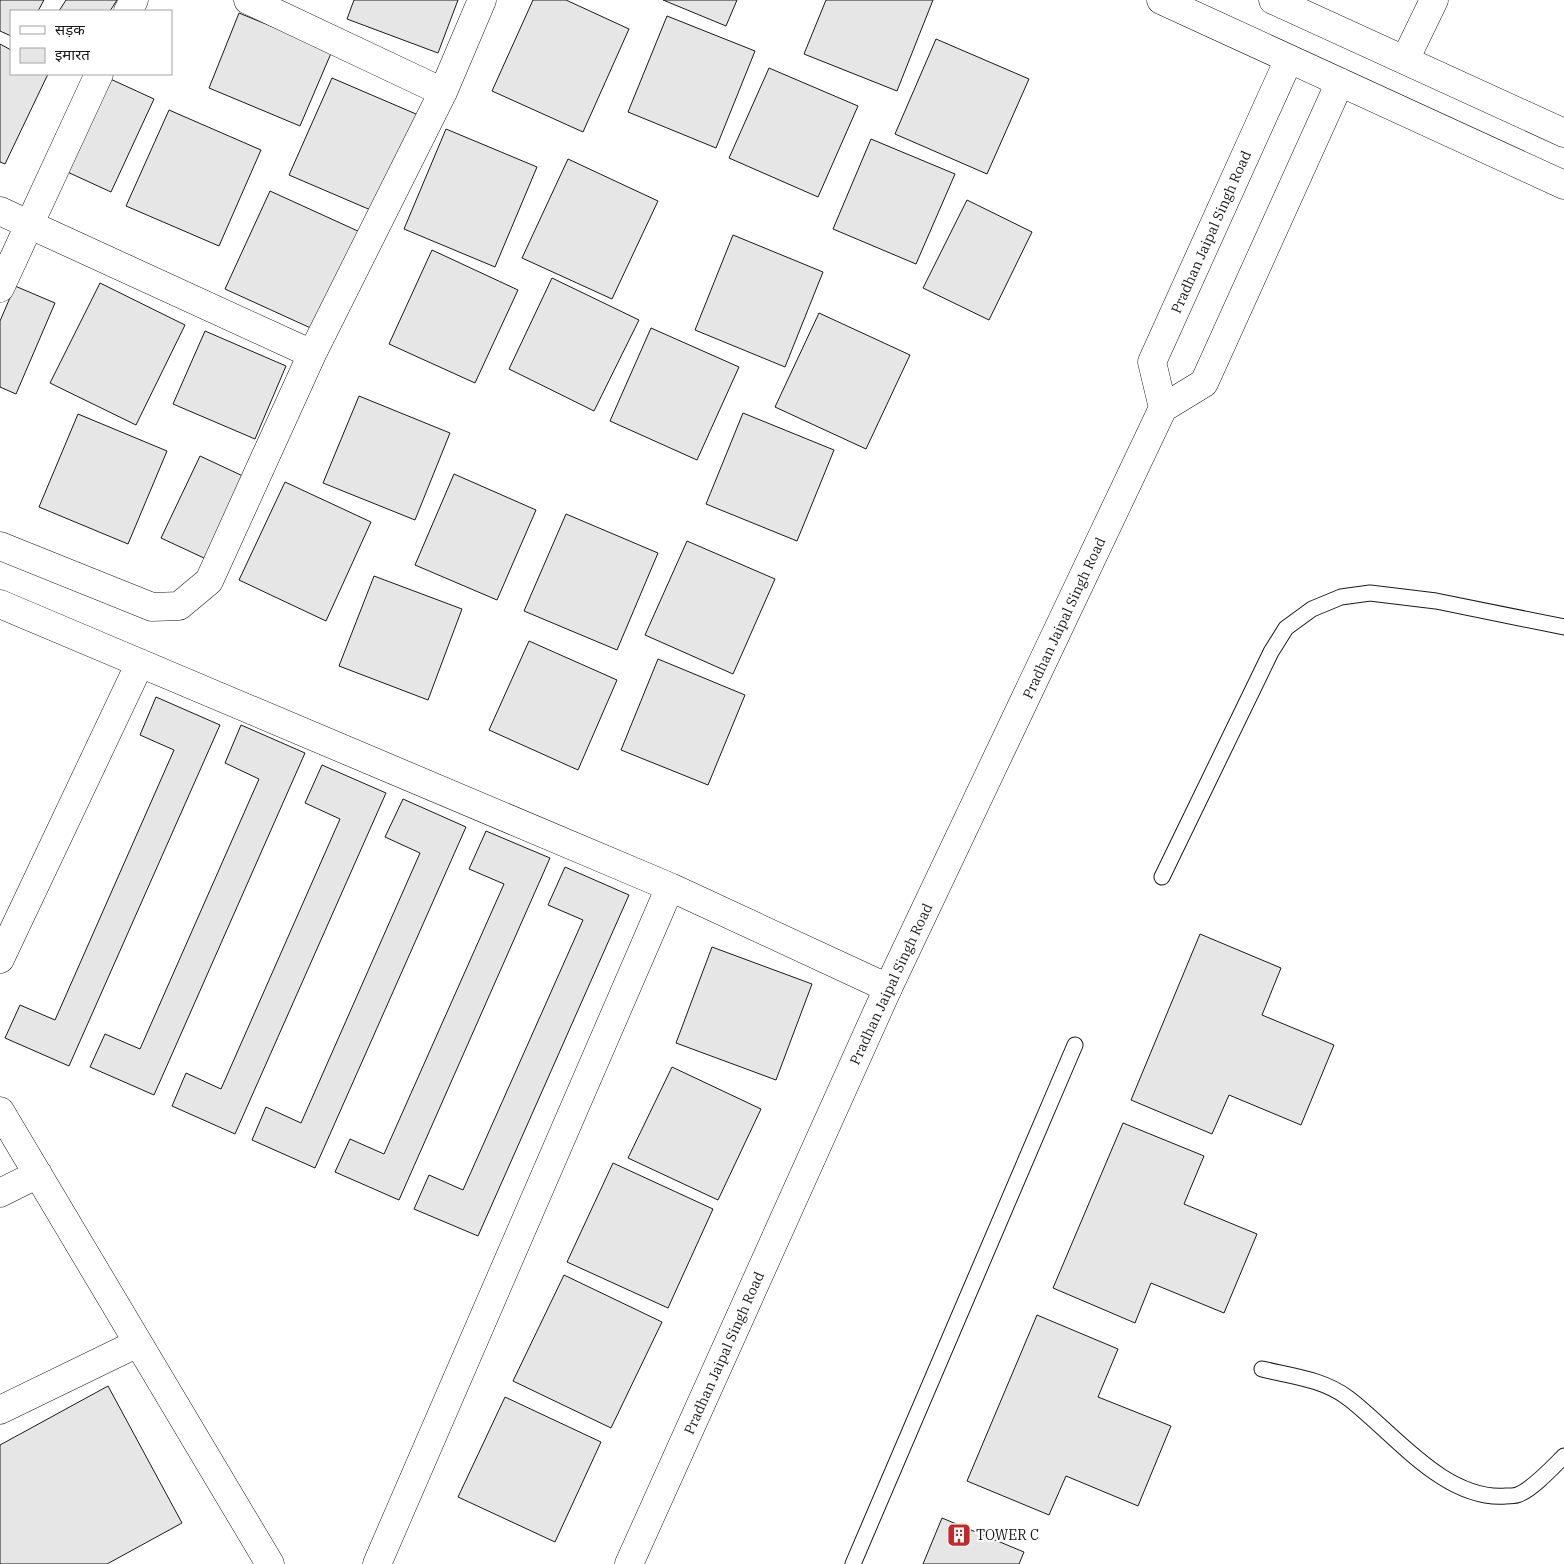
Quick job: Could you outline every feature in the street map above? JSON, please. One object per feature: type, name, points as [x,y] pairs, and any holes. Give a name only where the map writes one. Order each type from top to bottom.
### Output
[{"type":"street","points":[[248,0],[443,92]]},
{"type":"street","points":[[0,546],[152,607],[179,606],[209,581],[312,354],[443,92],[482,0]]},
{"type":"street","points":[[1161,0],[1564,185]]},
{"type":"street","points":[[1273,0],[1564,133]]},
{"type":"street","points":[[1405,60],[1434,0]]},
{"type":"street","name":"Pradhan Jaipal Singh Road","points":[[629,1564],[888,988],[1163,408],[1152,362],[1289,59]]},
{"type":"street","points":[[0,288],[99,75]]},
{"type":"street","points":[[1163,408],[1204,383],[1340,82]]},
{"type":"street","points":[[0,211],[312,354]]},
{"type":"street","points":[[0,604],[670,887],[888,988]]},
{"type":"street","points":[[0,960],[140,663]]},
{"type":"street","points":[[377,1564],[670,887]]},
{"type":"street","points":[[0,1111],[270,1564]]},
{"type":"street","points":[[0,1193],[38,1174]]},
{"type":"street","points":[[0,1410],[138,1343]]},
{"type":"lane","points":[[1162,877],[1271,652],[1286,628],[1312,609],[1341,597],[1370,593],[1436,601],[1564,627]]},
{"type":"lane","points":[[853,1564],[1075,1045]]},
{"type":"lane","points":[[1262,1369],[1312,1380],[1330,1387],[1347,1397],[1425,1464],[1458,1486],[1477,1494],[1497,1497],[1518,1495],[1538,1482],[1564,1456]]},
{"type":"building","points":[[0,0],[44,0],[39,10],[10,10],[10,36],[0,31]]},
{"type":"building","points":[[66,0],[117,0],[111,10],[60,10]]},
{"type":"building","points":[[354,0],[458,0],[438,53],[347,19]]},
{"type":"building","points":[[533,0],[566,0],[629,29],[583,132],[492,91]]},
{"type":"building","points":[[663,0],[737,0],[726,26]]},
{"type":"building","points":[[826,0],[933,0],[897,91],[804,54]]},
{"type":"building","points":[[239,13],[332,51],[300,126],[209,88]]},
{"type":"building","points":[[667,16],[755,51],[716,148],[628,112]]},
{"type":"building","points":[[936,39],[1029,79],[987,174],[895,134]]},
{"type":"building","points":[[0,44],[10,49],[10,75],[48,75],[5,164],[0,162]]},
{"type":"building","points":[[769,68],[858,106],[818,197],[729,158]]},
{"type":"building","points":[[106,77],[154,99],[111,192],[63,170]]},
{"type":"building","points":[[332,78],[423,117],[380,214],[289,175]]},
{"type":"building","points":[[169,110],[261,150],[219,246],[126,206]]},
{"type":"building","points":[[446,129],[537,167],[495,267],[404,229]]},
{"type":"building","points":[[871,139],[955,174],[916,264],[833,229]]},
{"type":"building","points":[[568,159],[658,201],[612,299],[522,258]]},
{"type":"building","points":[[270,191],[360,232],[315,330],[225,289]]},
{"type":"building","points":[[967,200],[1032,232],[989,320],[923,288]]},
{"type":"building","points":[[733,235],[823,272],[785,367],[695,330]]},
{"type":"building","points":[[432,250],[518,290],[475,383],[389,344]]},
{"type":"building","points":[[552,278],[639,320],[594,411],[509,369]]},
{"type":"building","points":[[100,283],[185,325],[136,425],[50,383]]},
{"type":"building","points":[[15,286],[55,303],[16,394],[0,387],[0,321]]},
{"type":"building","points":[[819,313],[910,355],[866,449],[775,407]]},
{"type":"building","points":[[651,328],[739,367],[697,460],[610,421]]},
{"type":"building","points":[[205,331],[286,366],[255,439],[173,404]]},
{"type":"building","points":[[359,396],[450,433],[415,520],[323,483]]},
{"type":"building","points":[[743,413],[834,450],[797,541],[706,504]]},
{"type":"building","points":[[78,414],[167,451],[128,544],[39,507]]},
{"type":"building","points":[[200,456],[245,477],[206,559],[161,538]]},
{"type":"building","points":[[454,474],[536,510],[497,600],[415,565]]},
{"type":"building","points":[[285,482],[371,522],[326,621],[239,580]]},
{"type":"building","points":[[566,514],[658,553],[617,650],[524,611]]},
{"type":"building","points":[[687,541],[775,579],[733,674],[645,635]]},
{"type":"building","points":[[374,576],[462,609],[428,700],[339,666]]},
{"type":"building","points":[[529,641],[617,680],[578,770],[489,730]]},
{"type":"building","points":[[658,659],[745,695],[708,785],[621,750]]},
{"type":"building","points":[[156,697],[220,725],[69,1066],[5,1038],[20,1005],[55,1020],[174,750],[140,735]]},
{"type":"building","points":[[241,725],[305,753],[154,1095],[90,1067],[105,1034],[140,1049],[259,779],[225,763]]},
{"type":"building","points":[[322,765],[386,793],[235,1134],[172,1106],[186,1073],[221,1089],[340,819],[305,803]]},
{"type":"building","points":[[403,799],[466,827],[315,1168],[252,1140],[266,1107],[301,1123],[420,853],[385,837]]},
{"type":"building","points":[[486,831],[550,858],[399,1200],[335,1172],[350,1139],[384,1154],[504,884],[469,869]]},
{"type":"building","points":[[565,867],[629,895],[478,1236],[414,1209],[429,1175],[463,1190],[583,920],[548,905]]},
{"type":"building","points":[[1200,934],[1281,968],[1262,1015],[1334,1045],[1301,1125],[1229,1095],[1212,1134],[1131,1100]]},
{"type":"building","points":[[712,947],[812,984],[776,1080],[676,1043]]},
{"type":"building","points":[[672,1067],[761,1109],[718,1200],[628,1158]]},
{"type":"building","points":[[1123,1123],[1204,1156],[1184,1204],[1257,1234],[1224,1313],[1151,1283],[1135,1323],[1053,1288]]},
{"type":"building","points":[[613,1163],[713,1209],[668,1308],[567,1262]]},
{"type":"building","points":[[564,1275],[662,1322],[611,1428],[513,1381]]},
{"type":"building","points":[[1037,1315],[1118,1349],[1098,1397],[1171,1426],[1138,1506],[1066,1476],[1049,1515],[967,1481]]},
{"type":"building","points":[[108,1386],[182,1523],[107,1564],[0,1564],[0,1445]]},
{"type":"building","points":[[505,1397],[601,1442],[555,1542],[458,1497]]},
{"type":"building","name":"TOWER C","points":[[942,1518],[1024,1552],[1019,1564],[923,1564]]},
{"type":"place","name":"TOWER C","points":[[959,1535]]}]
